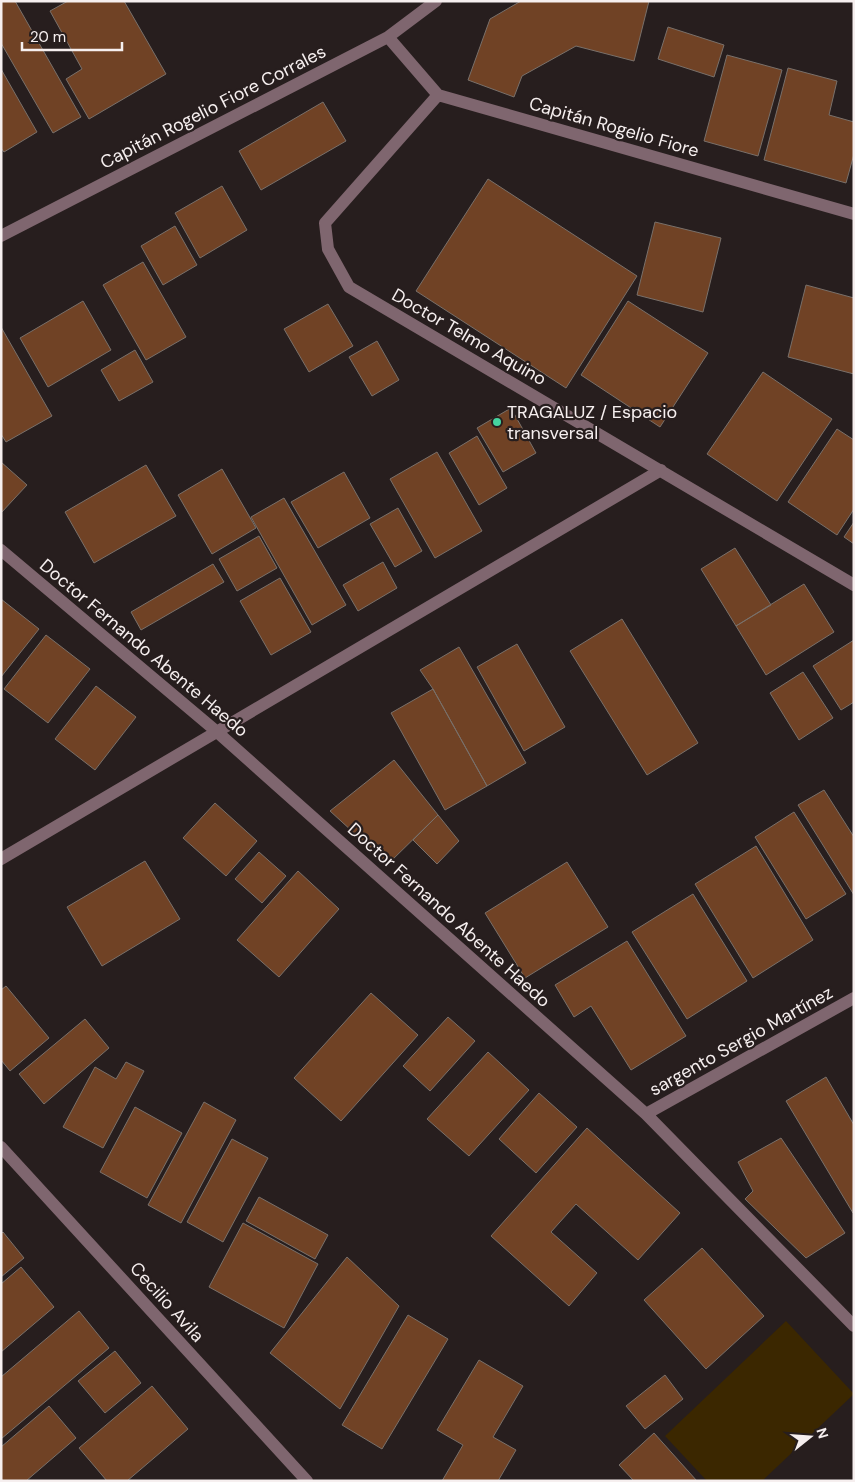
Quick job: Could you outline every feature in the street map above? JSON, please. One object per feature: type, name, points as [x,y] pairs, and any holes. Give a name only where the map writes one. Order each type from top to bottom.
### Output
[{"type":"street","name":"Capitán Rogelio Fiore Corrales","points":[[1,236],[388,37],[436,1]]},
{"type":"street","points":[[388,37],[438,95]]},
{"type":"street","name":"Capitán Rogelio Fiore","points":[[438,95],[854,214]]},
{"type":"street","name":"Doctor Telmo Aquino","points":[[438,95],[325,223],[328,249],[349,287],[854,585]]},
{"type":"street","points":[[1,859],[662,470]]},
{"type":"street","name":"Doctor Fernando Abente Haedo","points":[[1,550],[216,731],[646,1114],[854,1326]]},
{"type":"street","name":"sargento Sergio Martínez","points":[[646,1114],[854,998]]},
{"type":"street","name":"Cecilio Avila","points":[[1,1146],[307,1481]]},
{"type":"shaded area","points":[[786,1321],[854,1394],[762,1481],[707,1481],[665,1436]]},
{"type":"building","points":[[15,1],[81,117],[53,133],[1,43],[1,2]]},
{"type":"building","points":[[68,1],[124,1],[166,74],[89,119],[66,79],[82,69],[50,11]]},
{"type":"building","points":[[521,1],[649,1],[634,61],[576,46],[522,76],[514,97],[468,80],[490,19]]},
{"type":"building","points":[[668,27],[724,45],[714,77],[658,59]]},
{"type":"building","points":[[727,55],[782,70],[758,156],[704,141]]},
{"type":"building","points":[[788,68],[837,81],[829,115],[854,122],[854,154],[846,183],[764,160]]},
{"type":"building","points":[[1,69],[37,132],[4,152],[1,148]]},
{"type":"building","points":[[323,102],[346,141],[261,190],[239,151]]},
{"type":"building","points":[[488,179],[637,276],[566,388],[416,291]]},
{"type":"building","points":[[222,186],[247,230],[200,258],[175,213]]},
{"type":"building","points":[[655,222],[721,238],[703,312],[637,295]]},
{"type":"building","points":[[175,226],[197,265],[163,285],[141,246]]},
{"type":"building","points":[[143,262],[186,337],[146,360],[103,285]]},
{"type":"building","points":[[806,285],[854,298],[854,374],[788,357]]},
{"type":"building","points":[[83,301],[111,350],[48,387],[20,338]]},
{"type":"building","points":[[628,301],[708,353],[660,427],[581,375]]},
{"type":"building","points":[[328,304],[353,346],[309,372],[284,329]]},
{"type":"building","points":[[1,327],[52,416],[6,442],[1,434]]},
{"type":"building","points":[[377,341],[399,380],[372,396],[349,357]]},
{"type":"building","points":[[135,350],[153,382],[119,401],[101,370]]},
{"type":"building","points":[[763,372],[832,419],[777,501],[707,454]]},
{"type":"building","points":[[511,408],[536,453],[503,472],[477,428]]},
{"type":"building","points":[[837,429],[854,440],[854,509],[837,535],[788,502]]},
{"type":"building","points":[[477,436],[507,488],[479,505],[449,453]]},
{"type":"building","points":[[437,452],[482,531],[435,558],[390,479]]},
{"type":"building","points":[[1,462],[27,485],[1,513]]},
{"type":"building","points":[[146,465],[176,516],[94,563],[65,512]]},
{"type":"building","points":[[222,469],[256,528],[212,554],[178,495]]},
{"type":"building","points":[[344,472],[370,518],[318,548],[291,502]]},
{"type":"building","points":[[284,498],[346,605],[312,625],[251,517]]},
{"type":"building","points":[[398,508],[422,551],[395,567],[370,524]]},
{"type":"building","points":[[854,522],[854,544],[844,537]]},
{"type":"building","points":[[259,536],[277,568],[237,591],[219,559]]},
{"type":"building","points":[[735,548],[771,605],[736,626],[701,569]]},
{"type":"building","points":[[383,562],[397,588],[358,611],[343,585]]},
{"type":"building","points":[[213,564],[224,582],[141,630],[131,612]]},
{"type":"building","points":[[280,578],[311,632],[271,655],[240,601]]},
{"type":"building","points":[[804,584],[834,632],[766,675],[736,626]]},
{"type":"building","points":[[1,599],[39,629],[1,677]]},
{"type":"building","points":[[622,619],[698,743],[647,775],[570,651]]},
{"type":"building","points":[[46,635],[90,669],[48,723],[4,689]]},
{"type":"building","points":[[854,640],[854,702],[841,710],[813,666]]},
{"type":"building","points":[[517,644],[565,727],[524,751],[477,667]]},
{"type":"building","points":[[459,647],[526,763],[487,786],[433,689],[420,670]]},
{"type":"building","points":[[803,672],[833,718],[799,740],[770,693]]},
{"type":"building","points":[[96,686],[136,717],[95,770],[55,739]]},
{"type":"building","points":[[433,689],[487,786],[445,810],[391,713]]},
{"type":"building","points":[[394,760],[438,815],[388,864],[330,811]]},
{"type":"building","points":[[824,790],[854,837],[854,895],[798,805]]},
{"type":"building","points":[[215,803],[257,841],[226,876],[183,838]]},
{"type":"building","points":[[794,812],[846,894],[806,919],[755,837]]},
{"type":"building","points":[[438,815],[459,841],[437,864],[413,840]]},
{"type":"building","points":[[756,846],[813,940],[753,978],[695,884]]},
{"type":"building","points":[[259,852],[286,876],[262,903],[235,879]]},
{"type":"building","points":[[145,861],[180,919],[102,966],[67,907]]},
{"type":"building","points":[[567,862],[608,927],[525,978],[485,913]]},
{"type":"building","points":[[298,871],[339,909],[279,977],[237,940]]},
{"type":"building","points":[[693,894],[747,981],[687,1019],[632,932]]},
{"type":"building","points":[[627,941],[686,1036],[631,1070],[591,1006],[574,1017],[555,985]]},
{"type":"building","points":[[6,986],[49,1038],[10,1071],[1,1060],[1,990]]},
{"type":"building","points":[[371,993],[418,1035],[341,1121],[294,1078]]},
{"type":"building","points":[[448,1017],[475,1041],[430,1091],[403,1066]]},
{"type":"building","points":[[85,1019],[109,1048],[44,1104],[19,1074]]},
{"type":"building","points":[[488,1052],[529,1090],[469,1156],[427,1119]]},
{"type":"building","points":[[126,1062],[144,1071],[103,1148],[63,1127],[95,1067],[116,1079]]},
{"type":"building","points":[[826,1077],[854,1125],[853,1213],[786,1101]]},
{"type":"building","points":[[539,1093],[577,1127],[536,1173],[499,1139]]},
{"type":"building","points":[[204,1102],[236,1120],[181,1223],[148,1205]]},
{"type":"building","points":[[135,1107],[182,1133],[147,1198],[100,1172]]},
{"type":"building","points":[[587,1128],[680,1213],[638,1260],[576,1204],[551,1232],[597,1273],[569,1306],[491,1236]]},
{"type":"building","points":[[781,1138],[845,1233],[806,1258],[745,1199],[753,1191],[738,1162]]},
{"type":"building","points":[[232,1139],[268,1158],[223,1242],[187,1222]]},
{"type":"building","points":[[259,1197],[328,1235],[315,1259],[246,1221]]},
{"type":"building","points":[[243,1223],[318,1264],[284,1328],[209,1287]]},
{"type":"building","points":[[3,1232],[24,1258],[1,1277],[1,1234]]},
{"type":"building","points":[[702,1248],[764,1316],[706,1369],[644,1300]]},
{"type":"building","points":[[347,1257],[399,1306],[340,1409],[270,1353]]},
{"type":"building","points":[[21,1267],[54,1307],[1,1352],[1,1284]]},
{"type":"building","points":[[79,1311],[109,1348],[1,1439],[1,1377]]},
{"type":"building","points":[[408,1315],[448,1339],[382,1449],[342,1425]]},
{"type":"building","points":[[115,1351],[141,1383],[105,1413],[78,1381]]},
{"type":"building","points":[[479,1360],[523,1386],[493,1437],[516,1450],[498,1481],[442,1481],[463,1445],[437,1430]]},
{"type":"building","points":[[665,1375],[683,1399],[645,1429],[626,1406]]},
{"type":"building","points":[[152,1386],[188,1429],[127,1481],[107,1481],[79,1448]]},
{"type":"building","points":[[49,1406],[76,1438],[26,1481],[3,1481],[1,1478],[1,1447]]},
{"type":"building","points":[[654,1433],[697,1481],[634,1481],[619,1465]]},
{"type":"place","name":"TRAGALUZ / Espacio transversal","points":[[497,422]]}]
